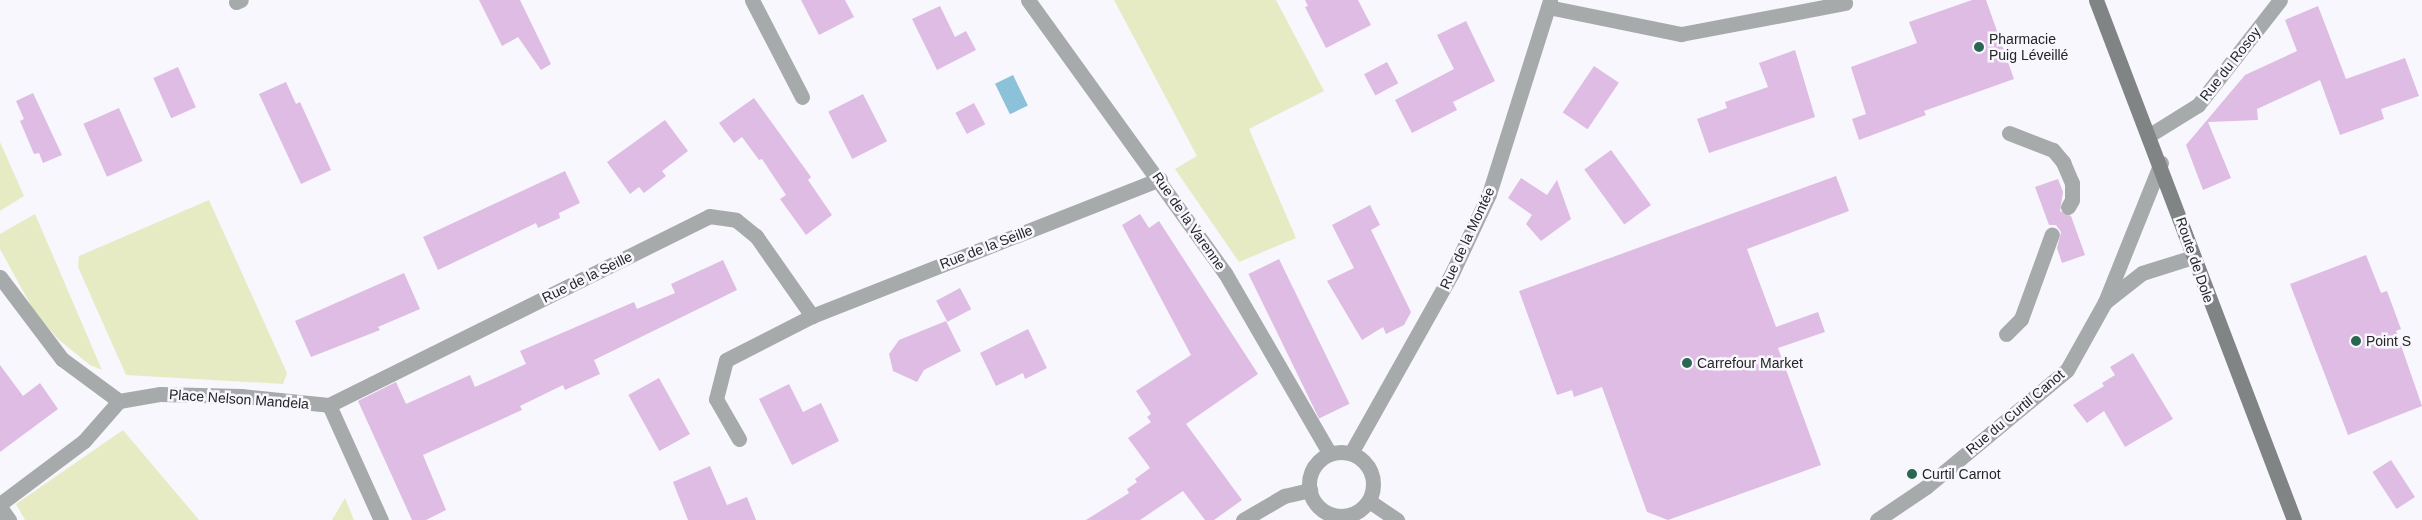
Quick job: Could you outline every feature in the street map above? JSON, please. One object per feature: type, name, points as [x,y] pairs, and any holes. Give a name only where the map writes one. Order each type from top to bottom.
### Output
[{"type":"main road","name":"Route de Dole","points":[[2096,0],[2148,136],[2161,163],[2193,257],[2294,520]]},
{"type":"street","points":[[752,0],[802,97]]},
{"type":"street","name":"Rue de la Varenne","points":[[1028,0],[1160,179],[1225,273],[1330,454]]},
{"type":"street","name":"Rue du Rosoy","points":[[2148,136],[2198,105],[2280,0]]},
{"type":"street","name":"Rue de la Montée","points":[[1351,453],[1452,273],[1489,194],[1549,3],[1681,34],[1845,3]]},
{"type":"street","points":[[2009,133],[2053,150],[2063,162],[2072,183],[2072,200],[2068,207]]},
{"type":"street","name":"Rue du Curtil Canot","points":[[1877,520],[1926,487],[2067,370],[2105,302],[2161,163]]},
{"type":"street","name":"Rue de la Seille","points":[[739,438],[716,399],[726,360],[812,316],[1160,179]]},
{"type":"street","name":"Rue de la Seille","points":[[330,405],[709,216],[736,220],[756,236],[812,316]]},
{"type":"street","points":[[2006,334],[2021,319],[2052,234]]},
{"type":"street","name":"Rue du Curtil Canot","points":[[2105,302],[2142,273],[2193,257]]},
{"type":"street","points":[[0,278],[62,359],[119,401],[84,441],[0,506],[9,520]]},
{"type":"street","name":"Place Nelson Mandela","points":[[119,401],[160,394],[241,396],[330,405]]},
{"type":"street","points":[[330,405],[381,520]]},
{"type":"street","points":[[1351,453],[1359,458],[1371,472],[1373,482],[1369,501],[1354,513],[1336,516],[1319,507],[1310,490],[1311,472],[1316,464],[1330,454],[1351,453]]},
{"type":"street","points":[[1243,520],[1284,496],[1310,490]]},
{"type":"street","points":[[1369,501],[1397,520]]},
{"type":"green space","points":[[1114,0],[1276,0],[1324,91],[1249,129],[1296,238],[1239,262],[1175,169],[1197,156]]},
{"type":"green space","points":[[0,142],[24,196],[0,211]]},
{"type":"green space","points":[[209,200],[287,373],[283,384],[126,375],[78,267],[79,256]]},
{"type":"green space","points":[[35,214],[102,370],[90,365],[58,339],[35,313],[0,249],[0,234]]},
{"type":"green space","points":[[123,430],[199,520],[25,520],[16,504]]},
{"type":"green space","points":[[345,498],[354,520],[332,520]]},
{"type":"water","points":[[1013,75],[1028,106],[1010,114],[995,84]]},
{"type":"building","points":[[479,0],[520,0],[551,64],[541,70],[518,37],[502,46]]},
{"type":"building","points":[[801,0],[845,0],[854,17],[819,35]]},
{"type":"building","points":[[1305,0],[1358,0],[1371,25],[1326,48],[1305,7],[1308,6]]},
{"type":"building","points":[[1972,0],[1986,0],[2014,79],[1924,111],[1926,115],[1859,140],[1852,119],[1866,114],[1851,67],[1917,43],[1909,22]]},
{"type":"building","points":[[940,6],[955,37],[966,31],[976,50],[937,70],[912,19]]},
{"type":"building","points":[[2318,6],[2346,79],[2405,58],[2419,96],[2381,109],[2384,119],[2340,135],[2320,80],[2257,109],[2258,120],[2208,122],[2231,178],[2203,190],[2186,145],[2245,75],[2297,51],[2285,20]]},
{"type":"building","points":[[1466,21],[1495,81],[1453,102],[1457,110],[1412,133],[1395,100],[1454,69],[1437,35]]},
{"type":"building","points":[[1795,50],[1815,117],[1709,153],[1697,119],[1727,108],[1725,102],[1768,87],[1759,63]]},
{"type":"building","points":[[1387,62],[1398,83],[1375,95],[1364,74]]},
{"type":"building","points":[[1594,66],[1619,83],[1588,129],[1563,112]]},
{"type":"building","points":[[178,67],[196,107],[171,118],[153,78]]},
{"type":"building","points":[[286,82],[296,104],[300,102],[331,170],[301,184],[259,94]]},
{"type":"building","points":[[33,93],[62,155],[43,163],[39,153],[34,154],[20,121],[24,119],[16,101]]},
{"type":"building","points":[[863,94],[887,141],[852,159],[828,112]]},
{"type":"building","points":[[754,98],[811,177],[808,180],[832,215],[806,235],[780,199],[786,195],[762,159],[759,160],[742,137],[734,143],[719,123]]},
{"type":"building","points":[[974,103],[985,124],[967,134],[955,113]]},
{"type":"building","points":[[119,108],[143,161],[107,177],[83,124]]},
{"type":"building","points":[[665,120],[688,151],[662,171],[666,176],[644,193],[639,187],[630,194],[607,162]]},
{"type":"building","points":[[1611,150],[1651,205],[1624,224],[1584,169]]},
{"type":"building","points":[[565,171],[580,203],[559,213],[560,218],[538,228],[536,223],[438,270],[423,237]]},
{"type":"building","points":[[1836,176],[1849,211],[1747,249],[1776,327],[1818,312],[1825,332],[1778,348],[1821,465],[1668,520],[1647,512],[1602,387],[1574,397],[1572,390],[1557,395],[1519,291]]},
{"type":"building","points":[[1521,178],[1547,195],[1557,180],[1571,219],[1541,241],[1526,224],[1532,215],[1508,198]]},
{"type":"building","points":[[2058,179],[2063,192],[2060,211],[2071,216],[2085,255],[2062,263],[2057,248],[2061,232],[2056,225],[2049,225],[2035,187]]},
{"type":"building","points":[[1370,205],[1380,225],[1371,230],[1411,312],[1404,325],[1386,334],[1383,327],[1362,340],[1327,281],[1354,268],[1332,225]]},
{"type":"building","points":[[1140,214],[1149,228],[1159,221],[1258,374],[1186,424],[1242,500],[1214,520],[1205,520],[1183,491],[1140,520],[1086,520],[1129,493],[1127,489],[1137,482],[1135,479],[1150,468],[1128,438],[1151,422],[1147,417],[1151,414],[1136,391],[1191,355],[1122,225]]},
{"type":"building","name":"Point S","points":[[2366,255],[2381,293],[2387,291],[2401,329],[2396,331],[2422,406],[2348,435],[2290,284]]},
{"type":"building","points":[[1279,259],[1350,404],[1319,419],[1248,274]]},
{"type":"building","points":[[723,260],[737,290],[594,360],[600,374],[565,390],[563,385],[520,406],[522,410],[423,455],[446,510],[426,520],[412,520],[358,401],[396,382],[406,404],[470,375],[475,387],[526,364],[520,351],[634,302],[637,309],[675,293],[671,284]]},
{"type":"building","points":[[404,273],[420,309],[378,327],[380,330],[311,357],[295,321]]},
{"type":"building","points":[[960,288],[971,309],[947,322],[936,301]]},
{"type":"building","points":[[946,321],[961,351],[924,370],[917,382],[893,371],[889,354],[899,340]]},
{"type":"building","points":[[1028,329],[1047,368],[1025,379],[1023,373],[996,386],[980,353]]},
{"type":"building","points":[[2133,353],[2173,419],[2125,447],[2104,411],[2087,423],[2073,405],[2104,386],[2102,383],[2115,375],[2110,367]]},
{"type":"building","points":[[0,365],[23,396],[40,383],[58,409],[0,452]]},
{"type":"building","points":[[659,378],[690,434],[659,451],[628,395]]},
{"type":"building","points":[[789,384],[803,412],[821,403],[839,441],[792,465],[759,399]]},
{"type":"building","points":[[2391,460],[2415,497],[2397,509],[2373,472]]},
{"type":"building","points":[[710,466],[727,505],[747,497],[756,520],[688,520],[673,482]]},
{"type":"place","name":"Pharmacie Puig Léveillé","points":[[1979,47]]},
{"type":"place","name":"Point S","points":[[2356,341]]},
{"type":"place","name":"Carrefour Market","points":[[1687,363]]},
{"type":"place","name":"Curtil Carnot","points":[[1912,474]]}]
